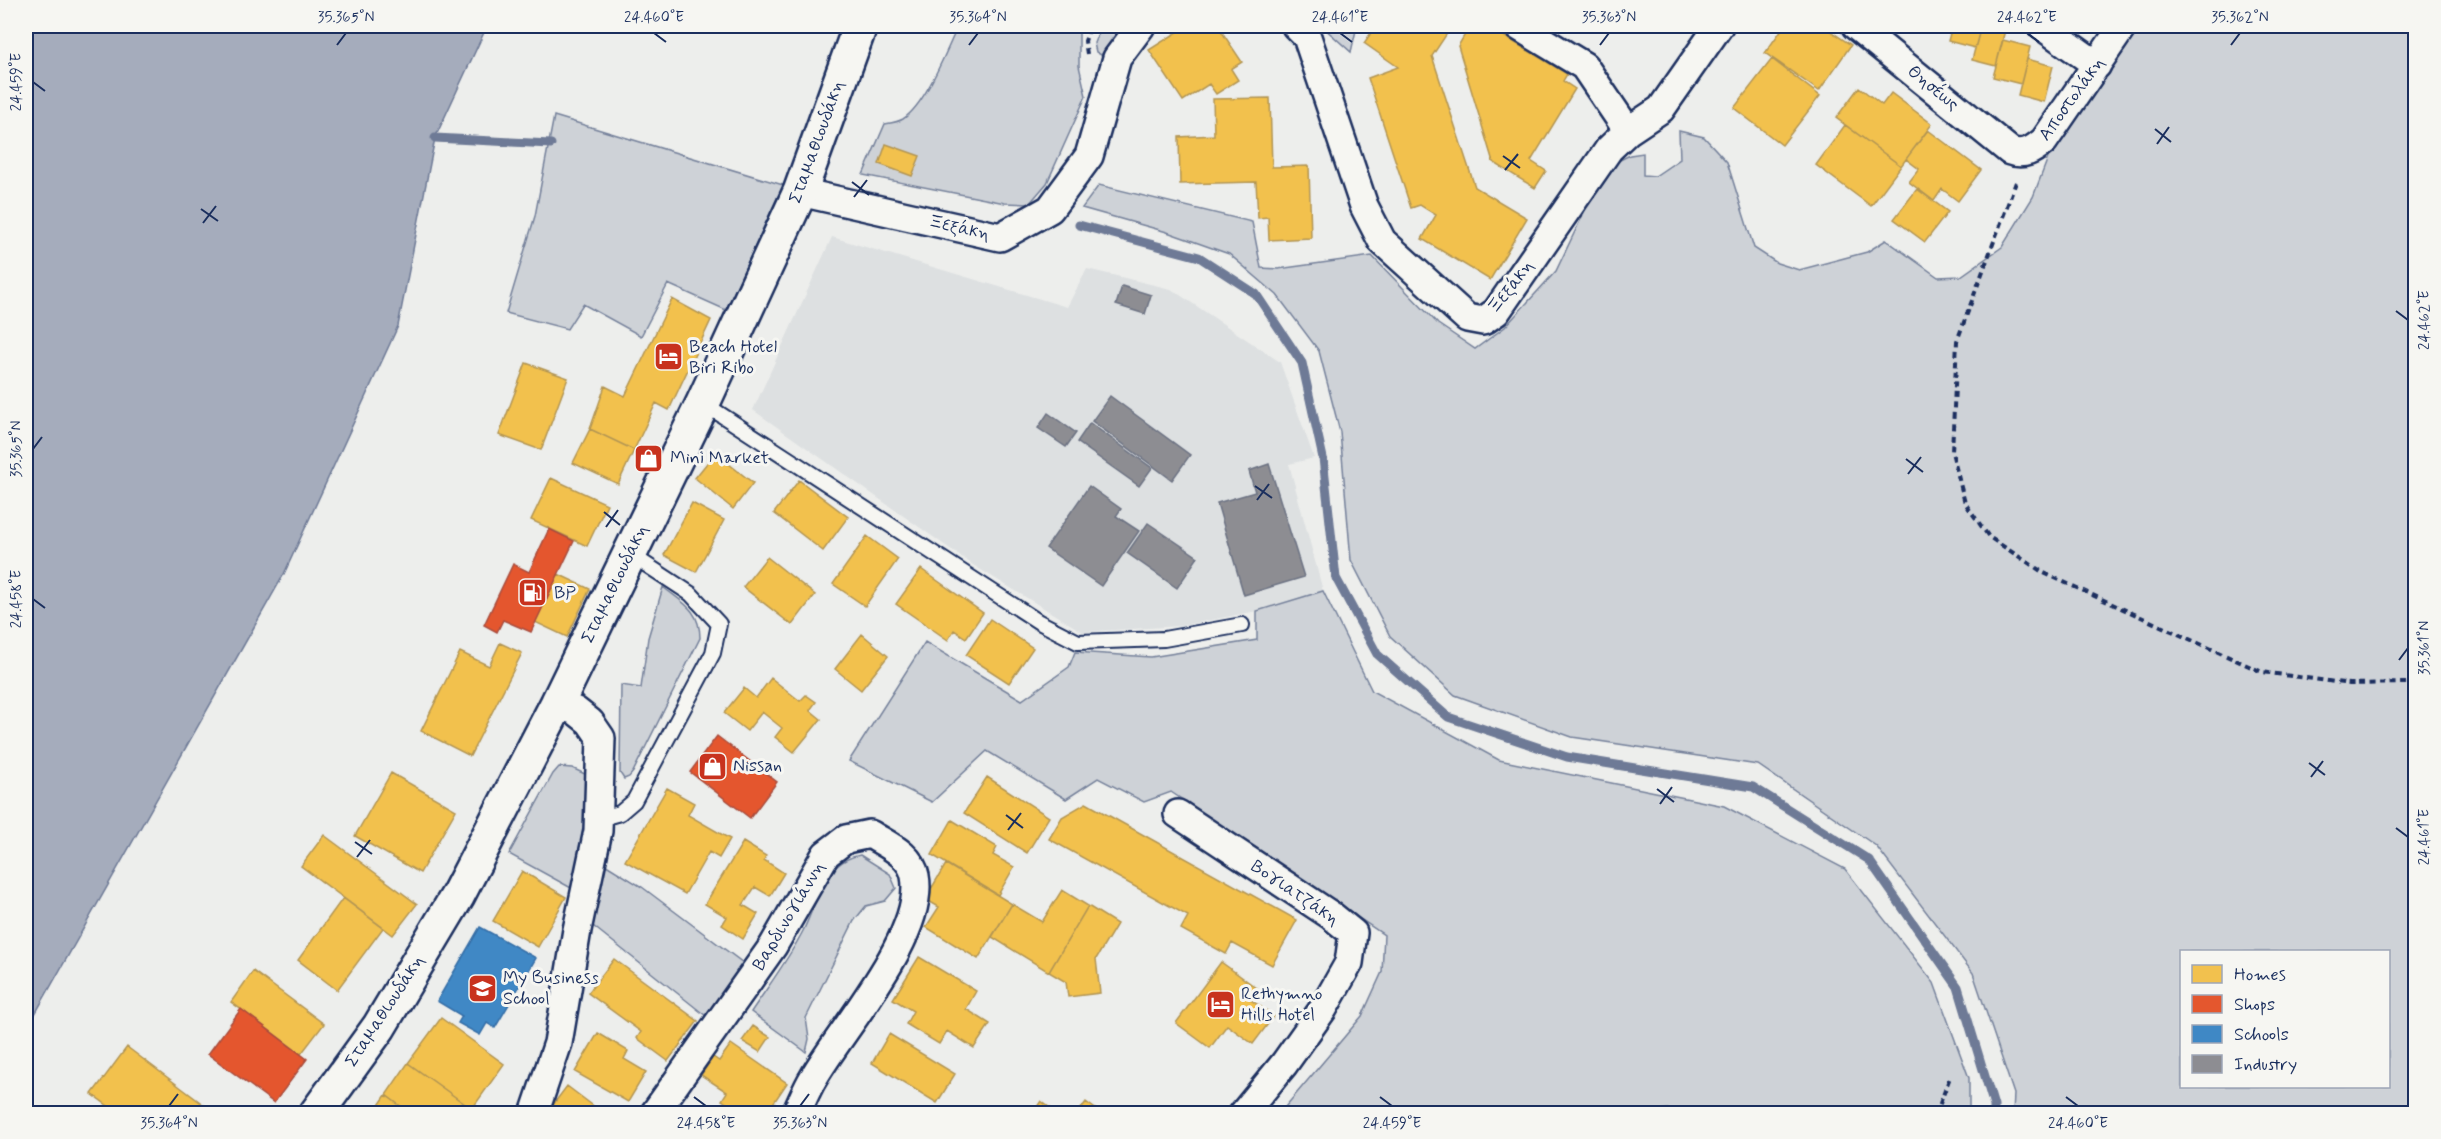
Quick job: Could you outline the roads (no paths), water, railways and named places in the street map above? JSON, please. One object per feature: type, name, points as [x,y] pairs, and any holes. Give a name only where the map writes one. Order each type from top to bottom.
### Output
[{"type":"main road","name":"Σταμαθιουδάκη","points":[[316,1113],[379,1027],[458,896],[557,704],[703,403],[800,192],[860,26]]},
{"type":"street","name":"Ξεξάκη","points":[[800,192],[1000,237],[1050,209],[1089,156],[1117,58],[1141,26]]},
{"type":"street","name":"Ξεξάκη","points":[[1296,26],[1307,37],[1364,206],[1382,241],[1467,318],[1483,321],[1496,312],[1609,149],[1629,131],[1660,109],[1719,26]]},
{"type":"street","points":[[1518,26],[1584,66],[1629,131]]},
{"type":"street","name":"Θησέως","points":[[1856,26],[2018,152]]},
{"type":"street","points":[[2042,26],[2097,65]]},
{"type":"street","name":"Αποστολάκη","points":[[2018,152],[2034,150],[2044,141],[2123,26]]},
{"type":"street","points":[[534,1113],[558,1043],[577,930],[598,831],[601,738],[590,722],[576,711],[557,704]]},
{"type":"street","name":"Βογιατζάκη","points":[[1178,814],[1332,916],[1353,933],[1349,963],[1323,1009],[1284,1064],[1243,1113]]},
{"type":"street","name":"Βαρδινογιάννη","points":[[654,1113],[774,946],[826,854],[846,839],[870,834],[905,856],[915,876],[914,911],[893,957],[814,1077],[796,1113]]},
{"type":"lane","points":[[703,403],[1039,622],[1078,642],[1164,639],[1242,625]]},
{"type":"lane","points":[[598,819],[620,813],[634,801],[713,653],[719,624],[691,594],[630,554]]},
{"type":"water","points":[[26,26],[487,26],[435,138],[398,326],[284,574],[26,1030]]},
{"type":"waterway","points":[[435,138],[551,144]]},
{"type":"waterway","points":[[1079,225],[1199,257],[1256,294],[1302,363],[1323,458],[1336,578],[1377,654],[1448,717],[1567,757],[1753,787],[1869,860],[1958,987],[1994,1106],[1994,1114]]},
{"type":"place","name":"Beach Hotel Biri Ribo","points":[[668,357]]},
{"type":"place","name":"Mini Market","points":[[649,458]]},
{"type":"place","name":"BP","points":[[533,593]]},
{"type":"place","name":"Nissan","points":[[712,766]]},
{"type":"place","name":"My Business School","points":[[482,988]]},
{"type":"place","name":"Rethymno Hills Hotel","points":[[1220,1004]]}]
